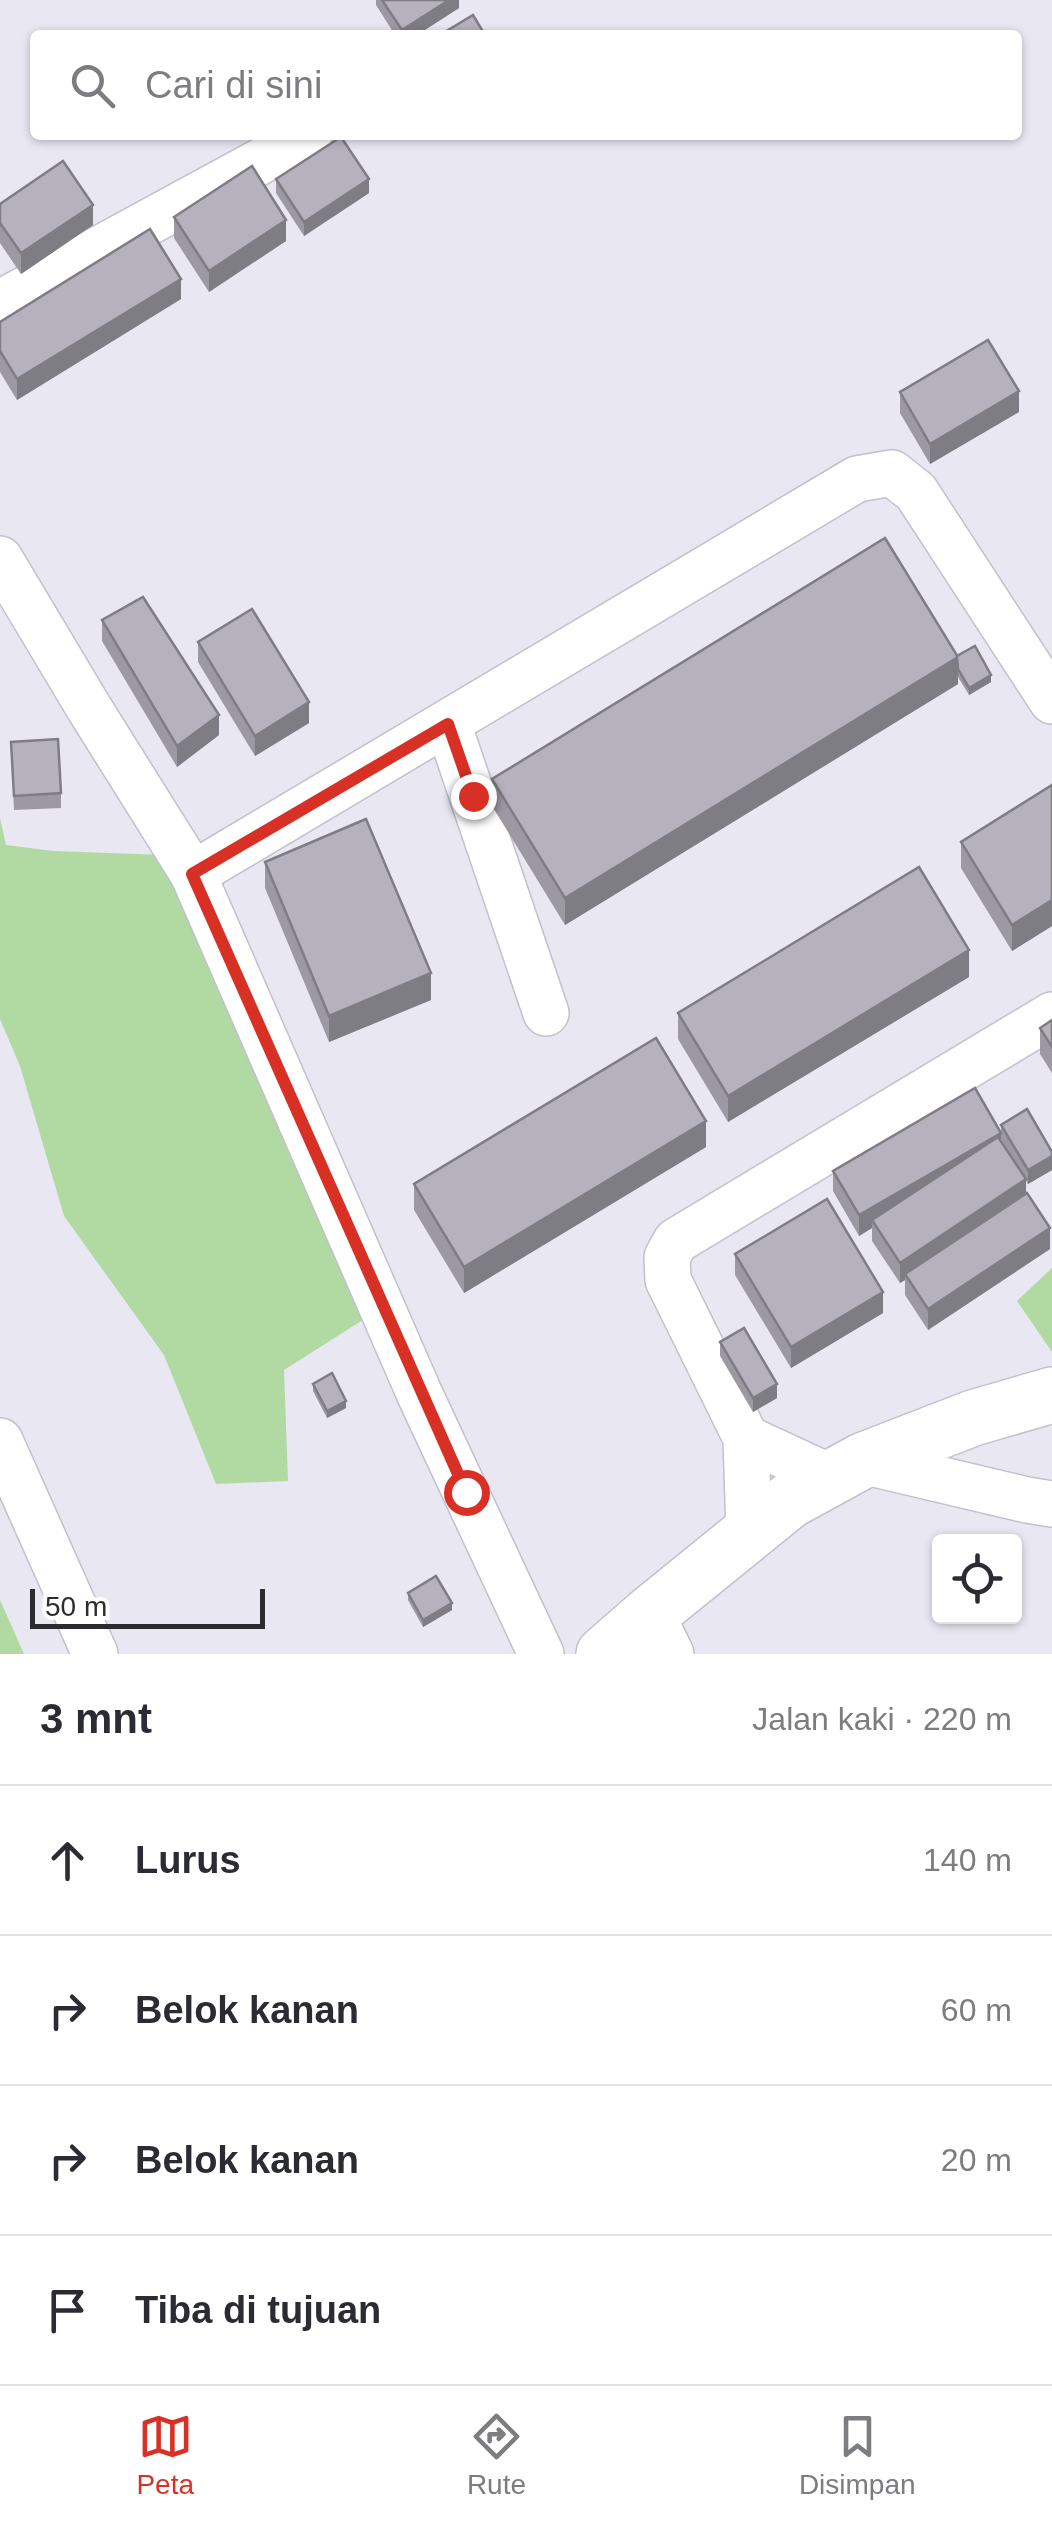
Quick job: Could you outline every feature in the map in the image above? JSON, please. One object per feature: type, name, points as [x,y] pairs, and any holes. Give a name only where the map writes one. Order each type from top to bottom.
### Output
[{"type":"main road","points":[[604,1654],[661,1633],[749,1534],[789,1501],[847,1470],[973,1418],[1052,1395]]},
{"type":"lane","points":[[0,303],[300,140]]},
{"type":"lane","points":[[192,874],[857,479],[892,472],[916,492],[1052,700]]},
{"type":"lane","points":[[0,559],[192,874],[420,1394],[540,1654]]},
{"type":"lane","points":[[448,724],[546,1013]]},
{"type":"lane","points":[[749,1534],[746,1438],[668,1280],[668,1257],[676,1242],[1052,1015]]},
{"type":"lane","points":[[746,1438],[847,1470],[1052,1504]]},
{"type":"lane","points":[[0,1441],[95,1654]]},
{"type":"green space","points":[[0,818],[6,845],[53,851],[164,855],[369,1316],[284,1370],[288,1481],[216,1484],[164,1355],[64,1216],[20,1066],[0,1019]]},
{"type":"green space","points":[[1052,1268],[1052,1352],[1017,1301]]},
{"type":"green space","points":[[0,1600],[24,1654],[0,1654]]},
{"type":"building","points":[[382,0],[449,0],[402,30]]},
{"type":"building","points":[[473,15],[482,30],[448,30]]},
{"type":"building","points":[[336,140],[343,140],[369,179],[304,222],[276,179]]},
{"type":"building","points":[[63,161],[93,205],[21,253],[0,223],[0,204]]},
{"type":"building","points":[[252,166],[286,220],[209,271],[174,217]]},
{"type":"building","points":[[150,229],[181,279],[17,379],[0,351],[0,322]]},
{"type":"building","points":[[988,340],[1019,391],[930,444],[900,392]]},
{"type":"building","points":[[885,538],[958,657],[565,898],[492,779]]},
{"type":"building","points":[[143,597],[219,715],[177,746],[102,620]]},
{"type":"building","points":[[252,609],[309,702],[255,736],[198,642]]},
{"type":"building","points":[[975,646],[991,675],[969,688],[958,669],[957,656]]},
{"type":"building","points":[[58,739],[61,793],[14,796],[11,742]]},
{"type":"building","points":[[1052,785],[1052,900],[1012,925],[961,842]]},
{"type":"building","points":[[366,819],[431,973],[329,1016],[265,862]]},
{"type":"building","points":[[919,867],[969,950],[728,1096],[678,1013]]},
{"type":"building","points":[[1052,1020],[1052,1047],[1040,1028]]},
{"type":"building","points":[[656,1038],[706,1121],[464,1267],[414,1184]]},
{"type":"building","points":[[975,1088],[1001,1133],[859,1215],[833,1171]]},
{"type":"building","points":[[1027,1109],[1052,1152],[1052,1156],[1028,1170],[1001,1125]]},
{"type":"building","points":[[998,1137],[1026,1179],[900,1263],[872,1220]]},
{"type":"building","points":[[1027,1193],[1050,1228],[928,1309],[905,1274]]},
{"type":"building","points":[[827,1199],[883,1292],[791,1347],[735,1254]]},
{"type":"building","points":[[744,1328],[777,1384],[753,1398],[720,1342]]},
{"type":"building","points":[[332,1373],[346,1401],[327,1411],[313,1384]]},
{"type":"building","points":[[436,1576],[452,1603],[423,1620],[408,1593]]},
{"type":"route","points":[[466,1492],[192,874],[448,724],[473,796]]}]
